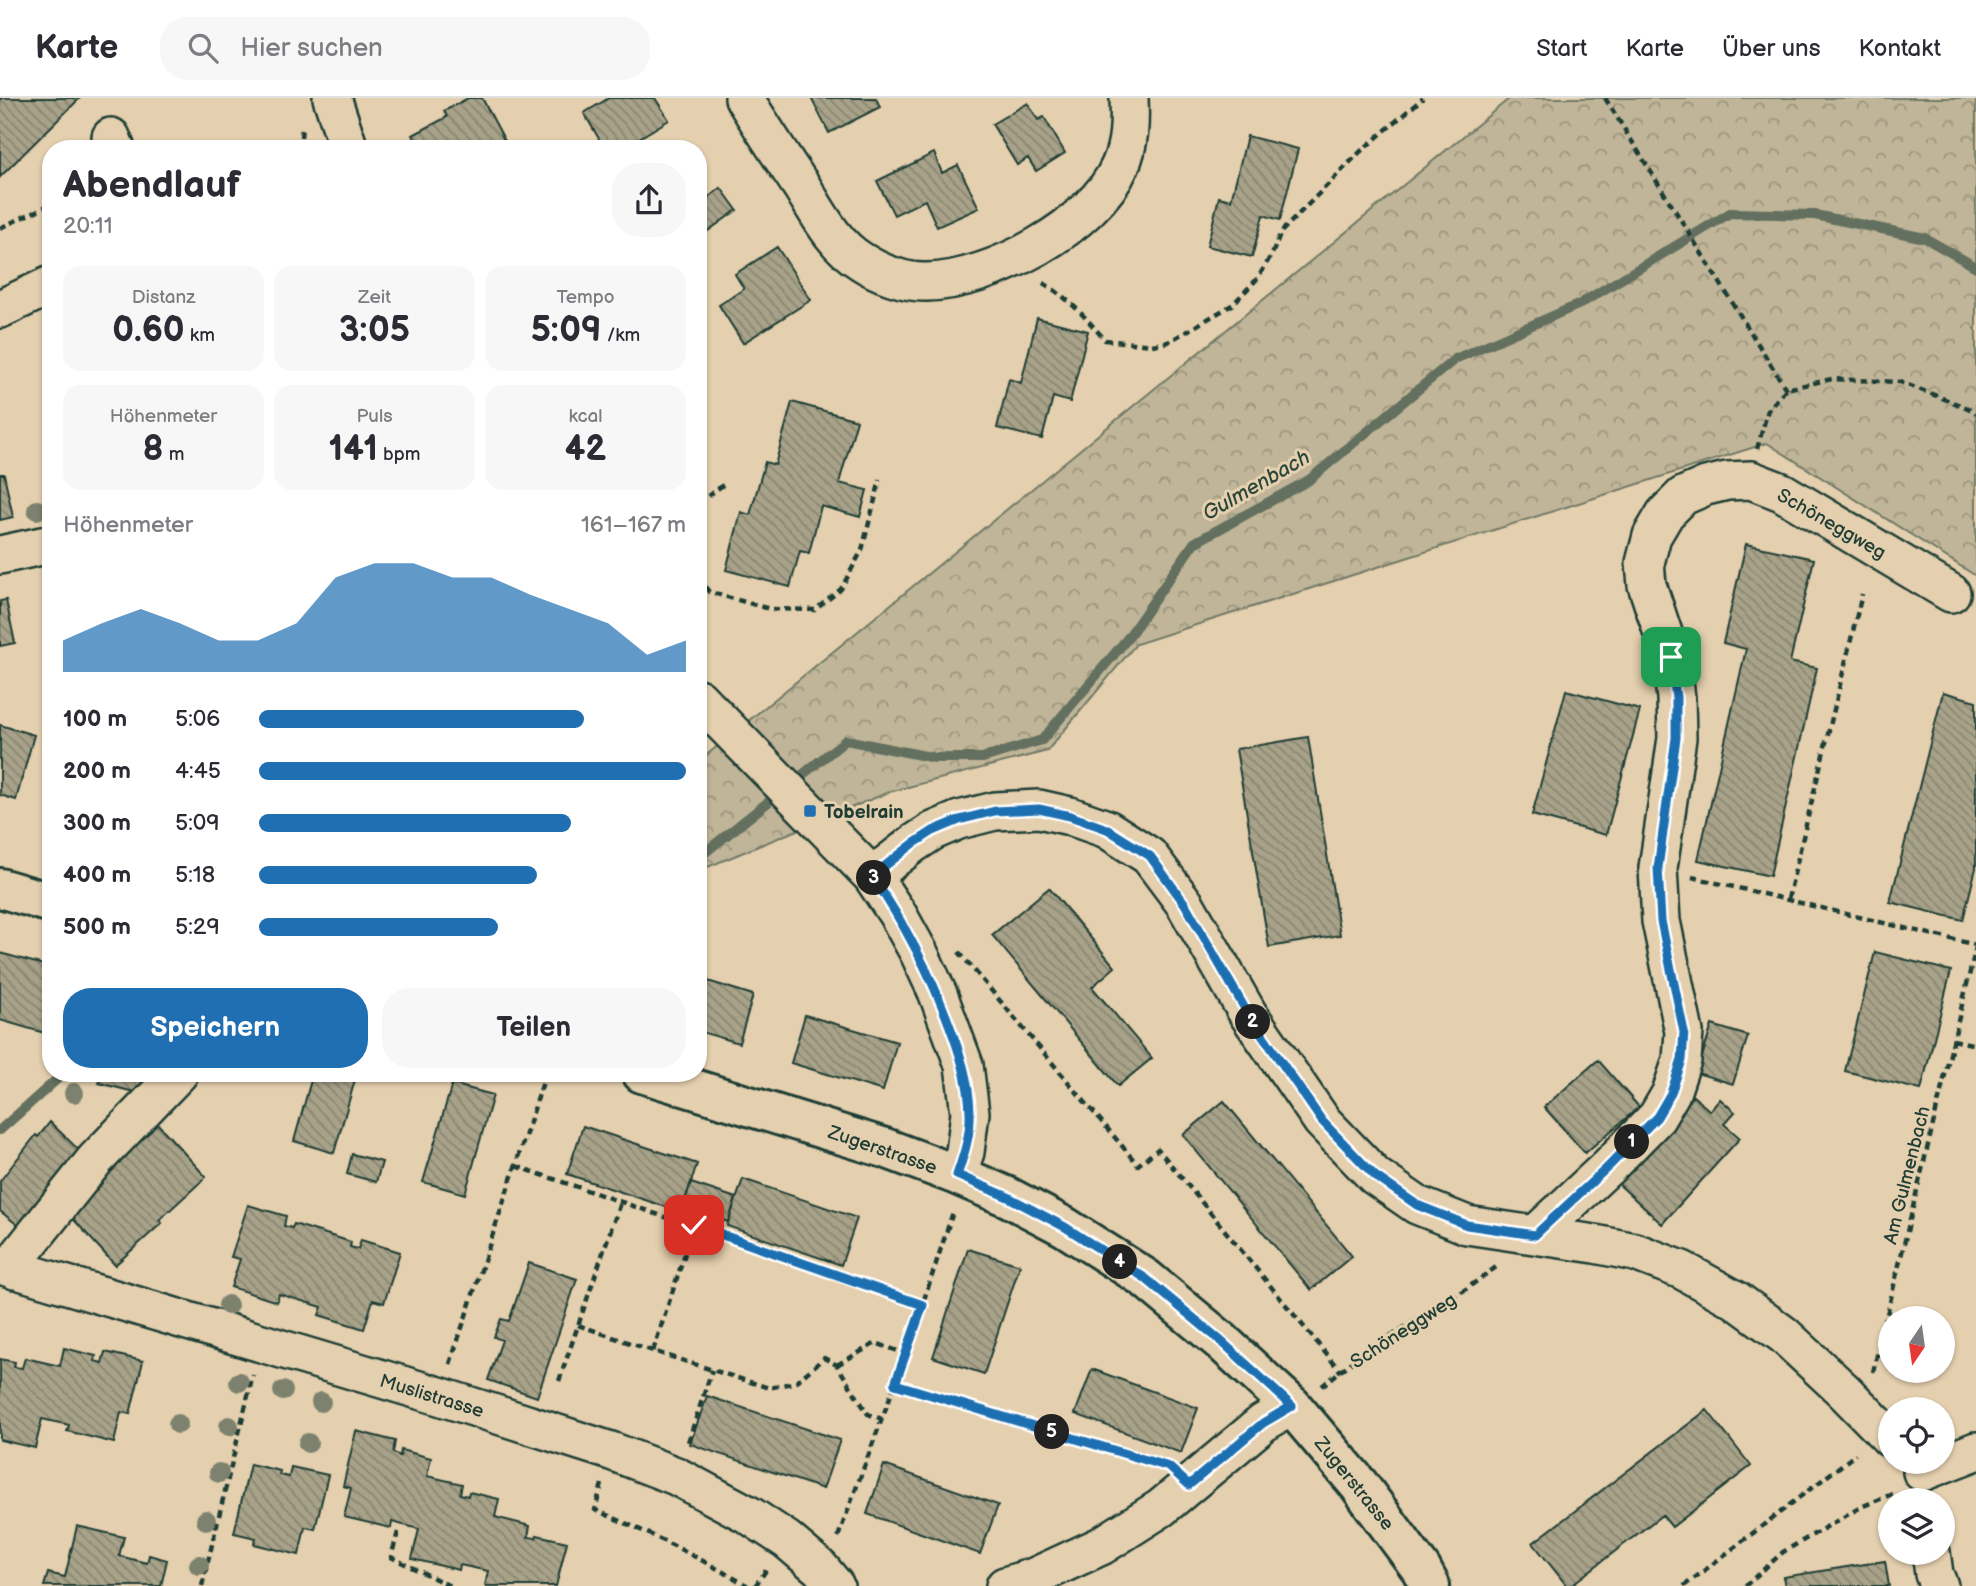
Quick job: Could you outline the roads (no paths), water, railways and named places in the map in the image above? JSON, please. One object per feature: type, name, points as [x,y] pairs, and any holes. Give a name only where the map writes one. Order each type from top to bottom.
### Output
[{"type":"main road","points":[[0,888],[42,900]]},
{"type":"main road","name":"Zugerstrasse","points":[[671,1082],[885,1148],[956,1191],[1008,1197],[1065,1227],[1145,1278],[1221,1341],[1292,1406],[1359,1485],[1421,1569],[1430,1586]]},
{"type":"street","points":[[332,98],[346,140]]},
{"type":"street","points":[[744,98],[832,235],[860,261],[892,276],[924,282],[957,280],[990,269],[1058,233],[1086,212],[1106,190],[1121,165],[1130,128],[1129,98]]},
{"type":"street","points":[[0,309],[42,289]]},
{"type":"street","name":"Schöneggweg","points":[[1535,1235],[1657,1117],[1671,1093],[1682,1060],[1684,1032],[1661,921],[1658,868],[1676,738],[1676,698],[1671,657],[1647,585],[1645,563],[1652,536],[1665,514],[1683,496],[1706,486],[1727,481],[1751,480],[1782,492],[1951,593]]},
{"type":"street","points":[[0,555],[42,546]]},
{"type":"street","points":[[707,707],[872,876],[919,953],[938,993],[964,1065],[971,1113],[956,1191]]},
{"type":"street","points":[[872,876],[933,831],[959,820],[995,811],[1039,809],[1107,829],[1150,856],[1185,904],[1248,1014],[1322,1121],[1375,1176],[1417,1205],[1467,1225],[1635,1252],[1682,1270],[1736,1300],[1784,1335],[1878,1426]]},
{"type":"street","points":[[8,1267],[95,1160],[170,1082]]},
{"type":"street","name":"Muslistrasse","points":[[8,1267],[439,1396],[611,1451],[676,1476],[750,1515],[787,1540],[827,1577]]},
{"type":"street","points":[[1005,1586],[1034,1577],[1101,1546],[1161,1508],[1263,1423],[1292,1406]]},
{"type":"street","points":[[1920,1478],[1976,1451]]},
{"type":"street","points":[[1933,1565],[1939,1586]]},
{"type":"waterway","name":"Gulmenbach","points":[[707,851],[846,740],[935,758],[983,758],[1042,740],[1127,639],[1194,543],[1309,480],[1455,359],[1580,304],[1730,213],[1815,215],[1925,238],[1976,267]]},
{"type":"waterway","name":"Gulmenbach","points":[[0,1130],[54,1082]]},
{"type":"place","name":"Tobelrain","points":[[810,811]]}]
